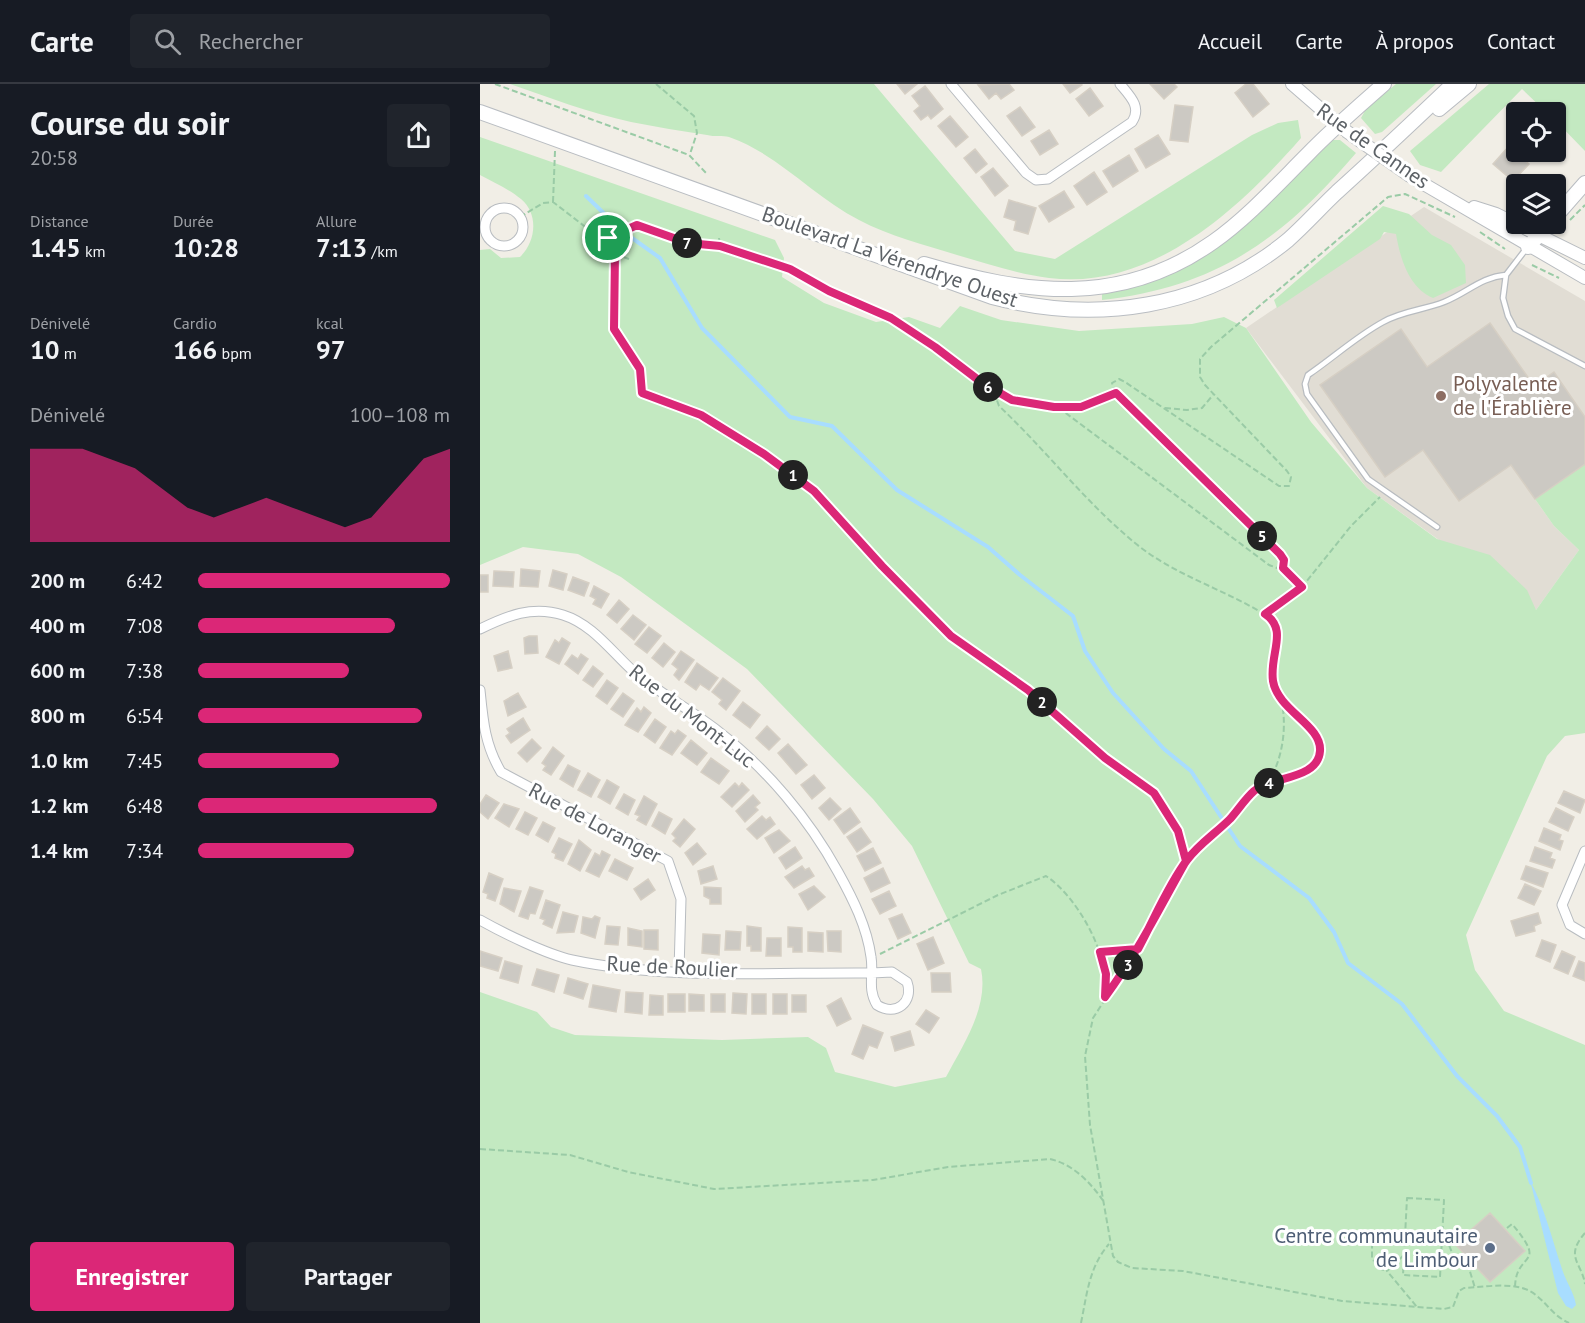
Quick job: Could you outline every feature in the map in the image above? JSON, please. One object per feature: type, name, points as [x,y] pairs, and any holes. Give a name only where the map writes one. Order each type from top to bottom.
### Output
[{"type":"main road","points":[[813,230],[997,284],[1061,289],[1117,283],[1171,266],[1215,241],[1342,127],[1384,84]]},
{"type":"main road","name":"Boulevard La Vérendrye Ouest","points":[[480,112],[813,230],[958,285],[1014,303],[1077,311],[1127,309],[1188,295],[1231,277],[1287,241],[1453,84]]},
{"type":"main road","points":[[1358,173],[1469,84]]},
{"type":"main road","points":[[1566,205],[1585,183]]},
{"type":"main road","points":[[1528,247],[1539,234]]},
{"type":"street","points":[[951,84],[1026,173],[1036,180],[1048,179],[1132,122],[1137,111],[1120,84]]},
{"type":"street","name":"Rue de Cannes","points":[[1292,84],[1342,127],[1410,176],[1528,247],[1585,278]]},
{"type":"street","name":"Rue de Cannes","points":[[1458,203],[1506,219]]},
{"type":"street","points":[[505,208],[520,217],[522,236],[512,245],[500,247],[489,240],[485,234],[482,220],[493,211],[505,208]]},
{"type":"street","name":"Rue de Cannes","points":[[1539,234],[1585,258]]},
{"type":"street","name":"Rue du Mont-Luc","points":[[480,629],[508,616],[530,611],[561,614],[579,621],[634,671],[719,732],[784,795],[822,846],[861,919],[872,958],[870,990],[877,1005],[888,1009],[903,1006],[907,1002],[909,990],[905,978],[892,972],[872,973]]},
{"type":"street","name":"Rue de Loranger","points":[[480,690],[483,732],[490,753],[501,772],[668,861],[681,899],[679,971]]},
{"type":"street","points":[[1585,851],[1562,905],[1570,925],[1585,934]]},
{"type":"street","name":"Rue de Roulier","points":[[480,920],[497,930],[570,959],[636,969],[872,973]]},
{"type":"lane","points":[[1528,247],[1506,275],[1503,298],[1508,316],[1515,329],[1585,366]]},
{"type":"lane","points":[[1437,527],[1368,479],[1307,394],[1305,384],[1308,375],[1384,321],[1414,309],[1442,303],[1463,293],[1478,282],[1506,275]]},
{"type":"path","points":[[495,84],[689,155],[707,174]]},
{"type":"path","points":[[656,84],[694,116],[696,133],[689,155]]},
{"type":"path","points":[[553,202],[556,138]]},
{"type":"path","points":[[1283,568],[1284,560],[1280,554],[1116,393],[1112,382],[1119,379],[1279,486],[1288,486],[1291,477],[1287,471],[1213,395],[1200,377],[1199,365],[1203,355],[1388,197],[1406,194],[1462,221]]},
{"type":"path","points":[[520,217],[543,203],[553,202],[588,229],[608,238],[615,254],[614,329],[640,369],[642,393],[701,415],[764,454],[814,491],[882,566],[951,636],[1028,690],[1105,758],[1154,793],[1178,831],[1186,861]]},
{"type":"path","points":[[1566,226],[1585,205]]},
{"type":"path","points":[[608,238],[637,225],[688,243],[720,246],[777,263],[829,291],[879,312],[935,347],[993,391],[1012,400],[1054,407],[1081,407],[1116,393]]},
{"type":"path","points":[[1472,227],[1505,249]]},
{"type":"path","points":[[718,238],[720,246]]},
{"type":"path","points":[[615,254],[629,259]]},
{"type":"path","points":[[1532,265],[1561,278]]},
{"type":"path","points":[[993,391],[999,406],[1084,495],[1136,544],[1180,571],[1265,614],[1277,626],[1272,665],[1274,686],[1282,703],[1284,728],[1277,768],[1268,783]]},
{"type":"path","points":[[1164,408],[1187,410],[1202,408],[1213,395]]},
{"type":"path","points":[[1054,407],[1269,565],[1283,568],[1302,587]]},
{"type":"path","points":[[1265,614],[1302,587],[1351,526],[1385,492]]},
{"type":"path","points":[[1282,703],[1317,737],[1320,755],[1316,764],[1307,770],[1268,783],[1253,792],[1186,861],[1138,949],[1093,1018],[1085,1056],[1091,1137],[1106,1205],[1110,1251],[1118,1262],[1132,1268],[1183,1271],[1342,1301],[1449,1308],[1455,1305],[1461,1289],[1515,1287],[1535,1294],[1550,1311],[1569,1323]]},
{"type":"path","points":[[872,958],[998,895],[1043,876],[1057,884],[1080,914],[1100,952],[1106,974],[1105,997]]},
{"type":"path","points":[[1100,952],[1138,949]]},
{"type":"path","points":[[480,1149],[570,1155],[628,1172],[714,1189],[873,1180],[948,1167],[1050,1159],[1061,1162],[1077,1172],[1106,1205]]},
{"type":"path","points":[[1407,1198],[1444,1200],[1442,1243],[1440,1277],[1403,1275],[1407,1198]]},
{"type":"path","points":[[1508,1228],[1512,1224],[1530,1249],[1529,1258],[1518,1272],[1515,1287]]},
{"type":"path","points":[[1467,1230],[1454,1233],[1449,1245],[1454,1258],[1468,1265],[1475,1288]]},
{"type":"path","points":[[1585,1233],[1579,1240],[1575,1258],[1577,1269],[1585,1278],[1585,1284]]},
{"type":"path","points":[[1381,1238],[1372,1245],[1372,1259],[1381,1269],[1387,1271],[1418,1307]]},
{"type":"path","points":[[1442,1243],[1449,1245]]},
{"type":"path","points":[[1081,1323],[1095,1262],[1109,1244]]},
{"type":"path","points":[[1387,1271],[1404,1255]]},
{"type":"shaded area","name":"Polyvalente de l'Érablière","points":[[1424,207],[1585,301],[1585,464],[1535,499],[1554,526],[1579,550],[1536,610],[1367,488],[1246,328]]},
{"type":"green space","points":[[510,84],[874,84],[1015,251],[1055,259],[1252,135],[1278,123],[1298,120],[1301,138],[1277,165],[1222,216],[1191,239],[1158,258],[1123,271],[1087,279],[1049,278],[980,262],[882,231],[843,211],[764,154],[729,137],[650,126],[616,118]]},
{"type":"green space","points":[[1396,84],[1436,84],[1382,132],[1375,134],[1361,118],[1366,109]]},
{"type":"green space","points":[[1489,84],[1585,84],[1585,151],[1566,131],[1566,102],[1536,102],[1522,89],[1509,102],[1506,102],[1506,105],[1441,172],[1420,165],[1410,151]]},
{"type":"green space","points":[[480,137],[775,240],[784,258],[782,277],[824,303],[876,322],[909,317],[940,328],[960,306],[1001,320],[1079,331],[1192,324],[1224,317],[1246,328],[1311,422],[1367,488],[1437,539],[1490,555],[1527,590],[1536,610],[1579,550],[1554,526],[1535,499],[1585,464],[1585,733],[1565,736],[1547,756],[1466,935],[1475,970],[1504,1011],[1585,1045],[1585,1323],[480,1323],[480,992],[537,1012],[551,1027],[575,1035],[722,1040],[808,1037],[826,1048],[835,1072],[895,1087],[946,1077],[973,1025],[981,997],[982,983],[981,969],[969,963],[912,846],[873,799],[747,669],[621,577],[578,554],[523,547],[480,565],[480,250],[490,249],[501,258],[520,257],[532,236],[533,220],[527,205],[521,199],[480,175]]},
{"type":"green space","points":[[1333,140],[1340,140],[1356,153],[1302,210],[1274,234],[1244,254],[1180,284],[1102,300],[1102,294],[1143,284],[1170,274],[1255,215]]},
{"type":"green space","points":[[1383,206],[1409,214],[1432,235],[1451,245],[1465,265],[1466,283],[1433,298],[1412,280],[1400,253],[1396,234],[1384,232],[1380,239],[1277,308],[1274,300]]},
{"type":"water","points":[[1530,1180],[1574,1296],[1576,1305],[1572,1309],[1566,1306],[1558,1293]]},
{"type":"building","points":[[897,84],[917,84],[905,94]]},
{"type":"building","points":[[1009,84],[1014,90],[1001,99],[996,93],[989,99],[978,85]]},
{"type":"building","points":[[1063,84],[1081,84],[1082,85],[1070,93]]},
{"type":"building","points":[[1150,84],[1174,84],[1177,87],[1164,99]]},
{"type":"building","points":[[1246,84],[1253,84],[1269,104],[1253,117],[1235,93]]},
{"type":"building","points":[[925,86],[943,109],[931,119],[928,115],[921,120],[914,111],[920,106],[912,96]]},
{"type":"building","points":[[1090,88],[1103,106],[1089,116],[1076,99]]},
{"type":"building","points":[[1175,105],[1193,107],[1188,142],[1170,140]]},
{"type":"building","points":[[1020,107],[1035,127],[1022,136],[1007,116]]},
{"type":"building","points":[[950,116],[968,137],[956,147],[938,126]]},
{"type":"building","points":[[1049,130],[1058,144],[1040,155],[1031,141]]},
{"type":"building","points":[[1158,135],[1170,154],[1146,168],[1135,149]]},
{"type":"building","points":[[975,149],[987,164],[976,173],[964,158]]},
{"type":"building","points":[[1506,149],[1506,162],[1529,164],[1520,174],[1506,175],[1493,164]]},
{"type":"building","points":[[1129,155],[1138,171],[1113,187],[1103,171]]},
{"type":"building","points":[[993,168],[1008,186],[995,196],[981,177]]},
{"type":"building","points":[[1094,172],[1107,192],[1087,205],[1074,186]]},
{"type":"building","points":[[1064,191],[1074,207],[1049,222],[1039,206]]},
{"type":"building","points":[[1009,200],[1036,208],[1028,234],[1014,230],[1016,221],[1004,217]]},
{"type":"building","points":[[1490,323],[1534,386],[1554,372],[1585,417],[1585,464],[1535,499],[1511,465],[1459,501],[1423,450],[1385,477],[1320,385],[1401,329],[1427,367]]},
{"type":"building","points":[[521,569],[540,571],[538,587],[520,586]]},
{"type":"building","points":[[553,570],[567,574],[563,590],[549,586]]},
{"type":"building","points":[[494,571],[514,572],[513,587],[493,586]]},
{"type":"building","points":[[480,575],[488,575],[488,592],[480,592]]},
{"type":"building","points":[[573,577],[589,583],[584,596],[568,590]]},
{"type":"building","points":[[594,586],[609,594],[601,608],[593,604],[596,599],[590,596]]},
{"type":"building","points":[[619,600],[629,609],[617,623],[607,615]]},
{"type":"building","points":[[633,615],[646,625],[634,640],[621,629]]},
{"type":"building","points":[[649,627],[661,636],[647,653],[635,644]]},
{"type":"building","points":[[537,636],[538,653],[525,654],[524,638]]},
{"type":"building","points":[[562,638],[570,643],[559,664],[546,657],[555,640],[559,643]]},
{"type":"building","points":[[664,643],[675,652],[663,667],[652,658]]},
{"type":"building","points":[[508,651],[512,668],[498,671],[494,656]]},
{"type":"building","points":[[681,651],[694,660],[679,680],[674,675],[678,669],[672,664]]},
{"type":"building","points":[[581,654],[588,659],[578,674],[565,664],[572,655],[578,659]]},
{"type":"building","points":[[697,663],[718,678],[709,690],[700,684],[696,690],[685,682]]},
{"type":"building","points":[[593,666],[603,674],[593,687],[583,680]]},
{"type":"building","points":[[723,678],[740,691],[726,710],[719,704],[722,700],[712,692]]},
{"type":"building","points":[[607,680],[618,688],[607,704],[596,696]]},
{"type":"building","points":[[518,693],[526,707],[508,716],[504,701]]},
{"type":"building","points":[[623,693],[634,701],[623,717],[611,709]]},
{"type":"building","points":[[743,702],[760,715],[750,728],[733,715]]},
{"type":"building","points":[[644,707],[651,713],[638,732],[625,725],[637,708],[641,712]]},
{"type":"building","points":[[523,718],[530,730],[511,743],[506,736],[510,733],[507,729]]},
{"type":"building","points":[[655,719],[666,727],[655,743],[644,735]]},
{"type":"building","points":[[767,726],[780,739],[769,750],[756,738]]},
{"type":"building","points":[[678,730],[686,736],[672,755],[660,748],[671,731],[675,734]]},
{"type":"building","points":[[532,739],[541,748],[527,762],[518,753]]},
{"type":"building","points":[[691,740],[707,753],[697,765],[681,753]]},
{"type":"building","points":[[788,744],[807,765],[796,774],[778,753]]},
{"type":"building","points":[[553,747],[564,756],[551,775],[543,770],[546,766],[542,763]]},
{"type":"building","points":[[711,758],[729,771],[719,784],[701,772]]},
{"type":"building","points":[[568,765],[580,771],[573,787],[560,779]]},
{"type":"building","points":[[588,773],[600,780],[591,797],[578,790]]},
{"type":"building","points":[[814,775],[825,788],[812,799],[801,785]]},
{"type":"building","points":[[607,780],[619,787],[610,804],[598,797]]},
{"type":"building","points":[[735,783],[739,787],[742,783],[749,790],[732,807],[721,797]]},
{"type":"building","points":[[1564,791],[1585,800],[1580,813],[1558,803]]},
{"type":"building","points":[[624,794],[635,800],[628,815],[616,808]]},
{"type":"building","points":[[486,795],[499,803],[488,819],[480,812],[480,804]]},
{"type":"building","points":[[753,795],[760,803],[755,807],[758,810],[745,822],[736,811]]},
{"type":"building","points":[[644,796],[657,804],[646,825],[637,820],[640,816],[635,814]]},
{"type":"building","points":[[830,798],[841,809],[829,820],[819,808]]},
{"type":"building","points":[[504,804],[519,809],[509,827],[495,818]]},
{"type":"building","points":[[850,808],[860,822],[844,834],[834,820]]},
{"type":"building","points":[[1556,808],[1574,817],[1568,831],[1549,822]]},
{"type":"building","points":[[525,812],[537,818],[528,835],[516,829]]},
{"type":"building","points":[[659,812],[672,819],[665,834],[652,826]]},
{"type":"building","points":[[762,816],[766,820],[770,817],[775,824],[757,839],[747,829]]},
{"type":"building","points":[[684,819],[695,829],[680,847],[673,841],[676,838],[672,834]]},
{"type":"building","points":[[543,822],[555,828],[548,842],[536,835]]},
{"type":"building","points":[[861,828],[871,842],[857,852],[847,837]]},
{"type":"building","points":[[1544,828],[1561,835],[1559,840],[1563,841],[1560,850],[1539,841]]},
{"type":"building","points":[[779,830],[790,841],[774,853],[765,838]]},
{"type":"building","points":[[559,838],[572,844],[563,861],[555,858],[556,854],[552,852]]},
{"type":"building","points":[[579,840],[591,850],[580,871],[568,864]]},
{"type":"building","points":[[697,843],[706,854],[693,865],[685,853]]},
{"type":"building","points":[[795,847],[802,858],[786,869],[779,858]]},
{"type":"building","points":[[1535,847],[1552,853],[1550,858],[1555,860],[1552,868],[1530,861]]},
{"type":"building","points":[[873,848],[881,863],[865,871],[857,856]]},
{"type":"building","points":[[602,851],[610,855],[599,877],[586,871],[595,853],[600,856]]},
{"type":"building","points":[[615,859],[633,868],[627,880],[609,871]]},
{"type":"building","points":[[713,866],[717,879],[701,884],[698,871]]},
{"type":"building","points":[[802,866],[805,870],[809,868],[814,876],[794,888],[785,877]]},
{"type":"building","points":[[1526,866],[1548,873],[1543,887],[1521,879]]},
{"type":"building","points":[[883,868],[890,883],[871,892],[864,878]]},
{"type":"building","points":[[489,873],[503,879],[495,901],[487,898],[488,894],[483,892]]},
{"type":"building","points":[[648,879],[655,890],[641,900],[634,889]]},
{"type":"building","points":[[1525,884],[1541,891],[1534,905],[1518,898]]},
{"type":"building","points":[[814,886],[825,897],[808,910],[799,894]]},
{"type":"building","points":[[530,887],[543,891],[535,914],[530,913],[528,919],[519,916]]},
{"type":"building","points":[[704,887],[721,888],[721,904],[710,904],[710,899],[704,896]]},
{"type":"building","points":[[504,888],[521,891],[514,912],[500,904]]},
{"type":"building","points":[[889,891],[896,906],[880,914],[872,899]]},
{"type":"building","points":[[546,900],[560,905],[552,928],[543,924],[545,920],[540,918]]},
{"type":"building","points":[[563,912],[578,916],[574,932],[557,933]]},
{"type":"building","points":[[1538,913],[1541,923],[1534,926],[1535,931],[1516,936],[1511,921]]},
{"type":"building","points":[[902,914],[911,933],[898,939],[889,919]]},
{"type":"building","points":[[595,916],[600,918],[595,938],[581,933],[583,917],[592,919]]},
{"type":"building","points":[[607,926],[620,927],[618,945],[605,944]]},
{"type":"building","points":[[747,926],[761,928],[761,951],[751,951],[751,946],[747,946]]},
{"type":"building","points":[[788,927],[802,928],[802,952],[793,952],[793,947],[788,947]]},
{"type":"building","points":[[628,928],[642,931],[642,947],[628,945]]},
{"type":"building","points":[[644,930],[658,930],[658,950],[644,949]]},
{"type":"building","points":[[726,931],[741,932],[740,950],[725,950]]},
{"type":"building","points":[[827,931],[841,931],[841,952],[828,951]]},
{"type":"building","points":[[808,932],[823,933],[823,952],[808,951]]},
{"type":"building","points":[[703,934],[720,935],[719,955],[702,953]]},
{"type":"building","points":[[933,937],[944,963],[928,970],[917,944]]},
{"type":"building","points":[[767,938],[781,938],[781,956],[766,956]]},
{"type":"building","points":[[1542,940],[1556,945],[1550,962],[1536,956]]},
{"type":"building","points":[[480,951],[502,958],[498,971],[480,966]]},
{"type":"building","points":[[1562,951],[1575,957],[1568,974],[1554,968]]},
{"type":"building","points":[[505,961],[522,966],[518,983],[500,978]]},
{"type":"building","points":[[1579,961],[1585,963],[1585,981],[1573,976]]},
{"type":"building","points":[[537,969],[559,975],[554,992],[532,985]]},
{"type":"building","points":[[931,973],[950,973],[951,992],[932,992]]},
{"type":"building","points":[[568,978],[588,984],[583,999],[564,993]]},
{"type":"building","points":[[593,985],[620,990],[616,1012],[589,1007]]},
{"type":"building","points":[[626,992],[643,993],[642,1014],[625,1012]]},
{"type":"building","points":[[733,993],[747,994],[746,1014],[732,1013]]},
{"type":"building","points":[[668,994],[685,994],[685,1012],[668,1012]]},
{"type":"building","points":[[689,994],[704,995],[704,1011],[689,1011]]},
{"type":"building","points":[[711,994],[725,994],[725,1012],[711,1012]]},
{"type":"building","points":[[752,994],[766,994],[766,1014],[752,1014]]},
{"type":"building","points":[[773,994],[787,994],[787,1014],[773,1014]]},
{"type":"building","points":[[650,995],[663,996],[663,1015],[649,1015]]},
{"type":"building","points":[[792,995],[806,995],[806,1012],[792,1012]]},
{"type":"building","points":[[841,998],[851,1019],[837,1026],[827,1006]]},
{"type":"building","points":[[926,1010],[939,1018],[929,1033],[916,1024]]},
{"type":"building","points":[[863,1025],[883,1033],[877,1048],[869,1045],[863,1059],[852,1054]]},
{"type":"building","points":[[910,1031],[914,1045],[895,1051],[891,1037]]},
{"type":"building","name":"Centre communautaire de Limbour","points":[[1490,1213],[1525,1251],[1490,1282],[1455,1244]]},
{"type":"waterway","points":[[586,196],[618,227]]},
{"type":"waterway","points":[[625,233],[660,258],[702,328],[790,417],[832,426],[897,490],[988,547],[1073,616],[1085,651],[1113,693],[1164,749],[1191,771],[1240,846],[1309,898],[1334,932],[1348,963],[1402,1004],[1457,1076],[1497,1116],[1520,1147],[1531,1183]]},
{"type":"place","name":"Polyvalente de l'Érablière","points":[[1441,396]]},
{"type":"place","name":"Centre communautaire de Limbour","points":[[1490,1248]]},
{"type":"route","points":[[608,238],[611,250],[615,254],[614,329],[640,369],[642,393],[701,415],[764,454],[814,491],[882,566],[951,636],[1028,690],[1105,758],[1154,793],[1178,831],[1186,861],[1138,949],[1105,997],[1106,974],[1100,952],[1138,949],[1153,922],[1186,861],[1198,847],[1216,832],[1260,786],[1307,770],[1316,764],[1321,750],[1317,737],[1282,703],[1274,686],[1272,660],[1278,631],[1275,621],[1265,614],[1302,587],[1283,568],[1284,560],[1280,554],[1116,393],[1081,407],[1054,407],[1012,400],[1000,395],[891,318],[829,291],[798,272],[777,263],[720,246],[688,243],[637,225],[608,238]]}]
